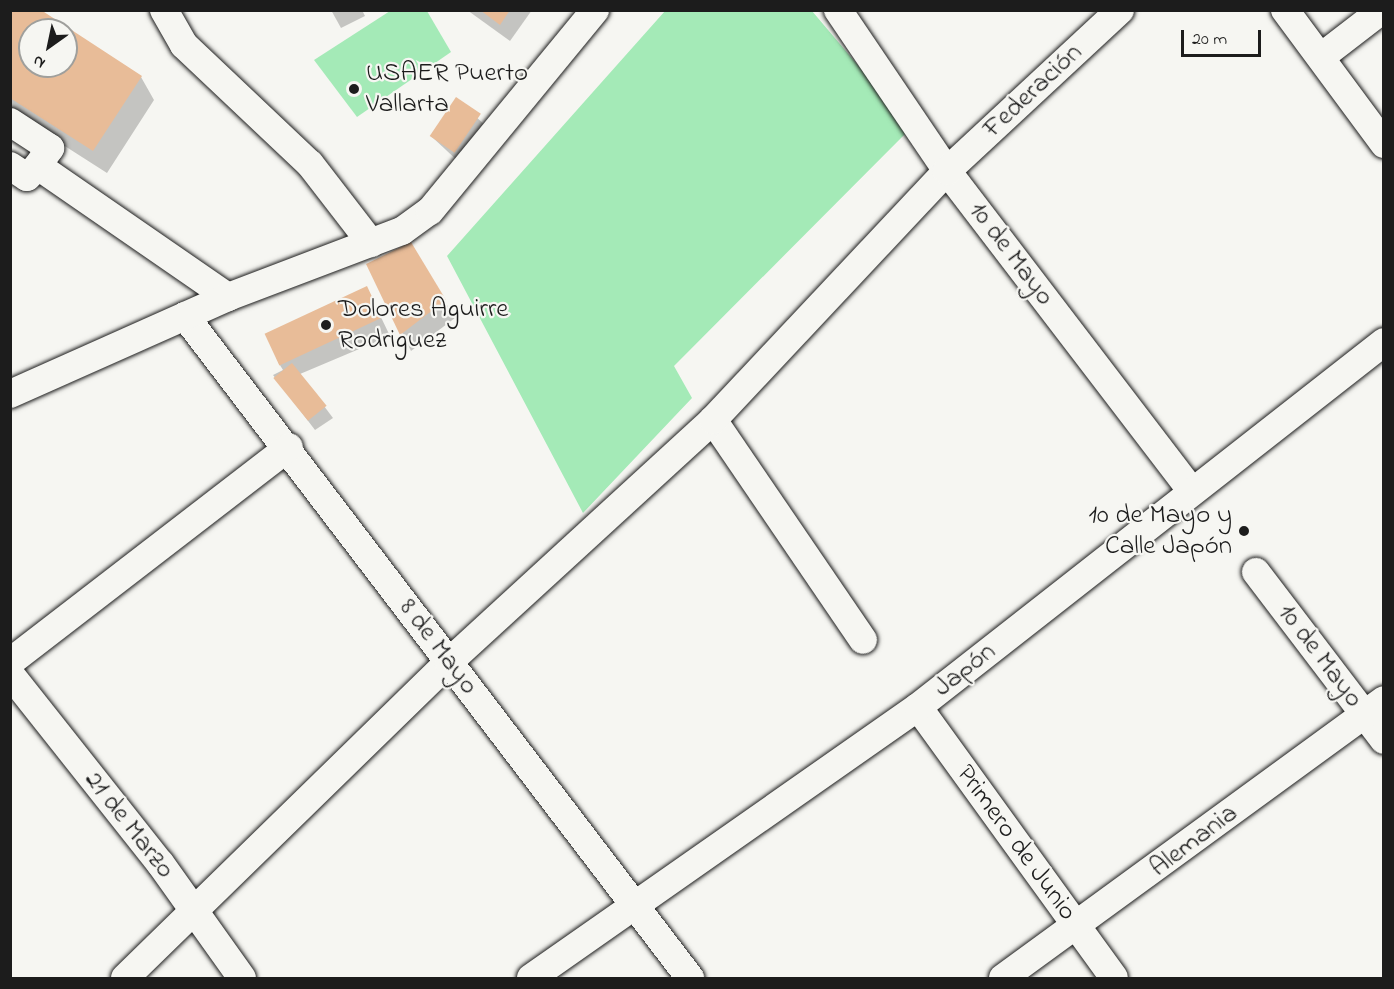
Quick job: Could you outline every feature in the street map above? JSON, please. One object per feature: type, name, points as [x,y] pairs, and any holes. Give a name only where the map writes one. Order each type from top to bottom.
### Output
[{"type":"street","points":[[164,10],[184,45],[310,164],[371,243]]},
{"type":"street","points":[[10,394],[228,297],[371,243],[430,212],[595,10]]},
{"type":"street","name":"10 de Mayo","points":[[838,10],[947,171],[1192,491]]},
{"type":"street","name":"Federación","points":[[125,978],[195,914],[449,662],[713,420],[947,171],[1120,10]]},
{"type":"street","points":[[1285,10],[1383,144]]},
{"type":"street","points":[[1321,57],[1382,10]]},
{"type":"street","points":[[10,122],[50,148],[24,166],[228,297]]},
{"type":"street","name":"8 de Mayo","points":[[185,316],[290,447],[449,662],[636,900],[690,978]]},
{"type":"street","name":"Japón","points":[[531,978],[636,900],[918,707],[1383,342]]},
{"type":"street","points":[[713,420],[862,640]]},
{"type":"street","points":[[10,663],[290,447]]},
{"type":"street","name":"10 de Mayo","points":[[1256,572],[1374,707],[1383,740]]},
{"type":"street","name":"21 de Marzo","points":[[10,674],[242,978]]},
{"type":"street","name":"Primero de Junio","points":[[918,707],[1114,978]]},
{"type":"street","name":"Alemania","points":[[1003,978],[1077,927],[1374,707]]},
{"type":"green space","points":[[390,11],[427,11],[451,52],[357,117],[314,60]]},
{"type":"green space","points":[[665,11],[812,11],[911,128],[674,366],[692,398],[583,513],[447,256]]},
{"type":"building","points":[[10,10],[41,10],[53,18],[18,18],[18,78],[78,78],[78,34],[142,76],[93,151],[10,98]]},
{"type":"building","points":[[480,10],[510,10],[500,25]]},
{"type":"building","points":[[456,97],[481,114],[455,153],[430,136]]},
{"type":"building","points":[[411,242],[446,300],[400,335],[366,264]]},
{"type":"building","points":[[367,286],[382,318],[279,365],[265,334]]},
{"type":"building","points":[[292,363],[327,406],[308,421],[273,378]]},
{"type":"place","name":"USAER Puerto Vallarta","points":[[354,89]]},
{"type":"place","name":"Dolores Aguirre Rodriguez","points":[[326,325]]},
{"type":"place","name":"10 de Mayo y Calle Japón","points":[[1244,531]]}]
